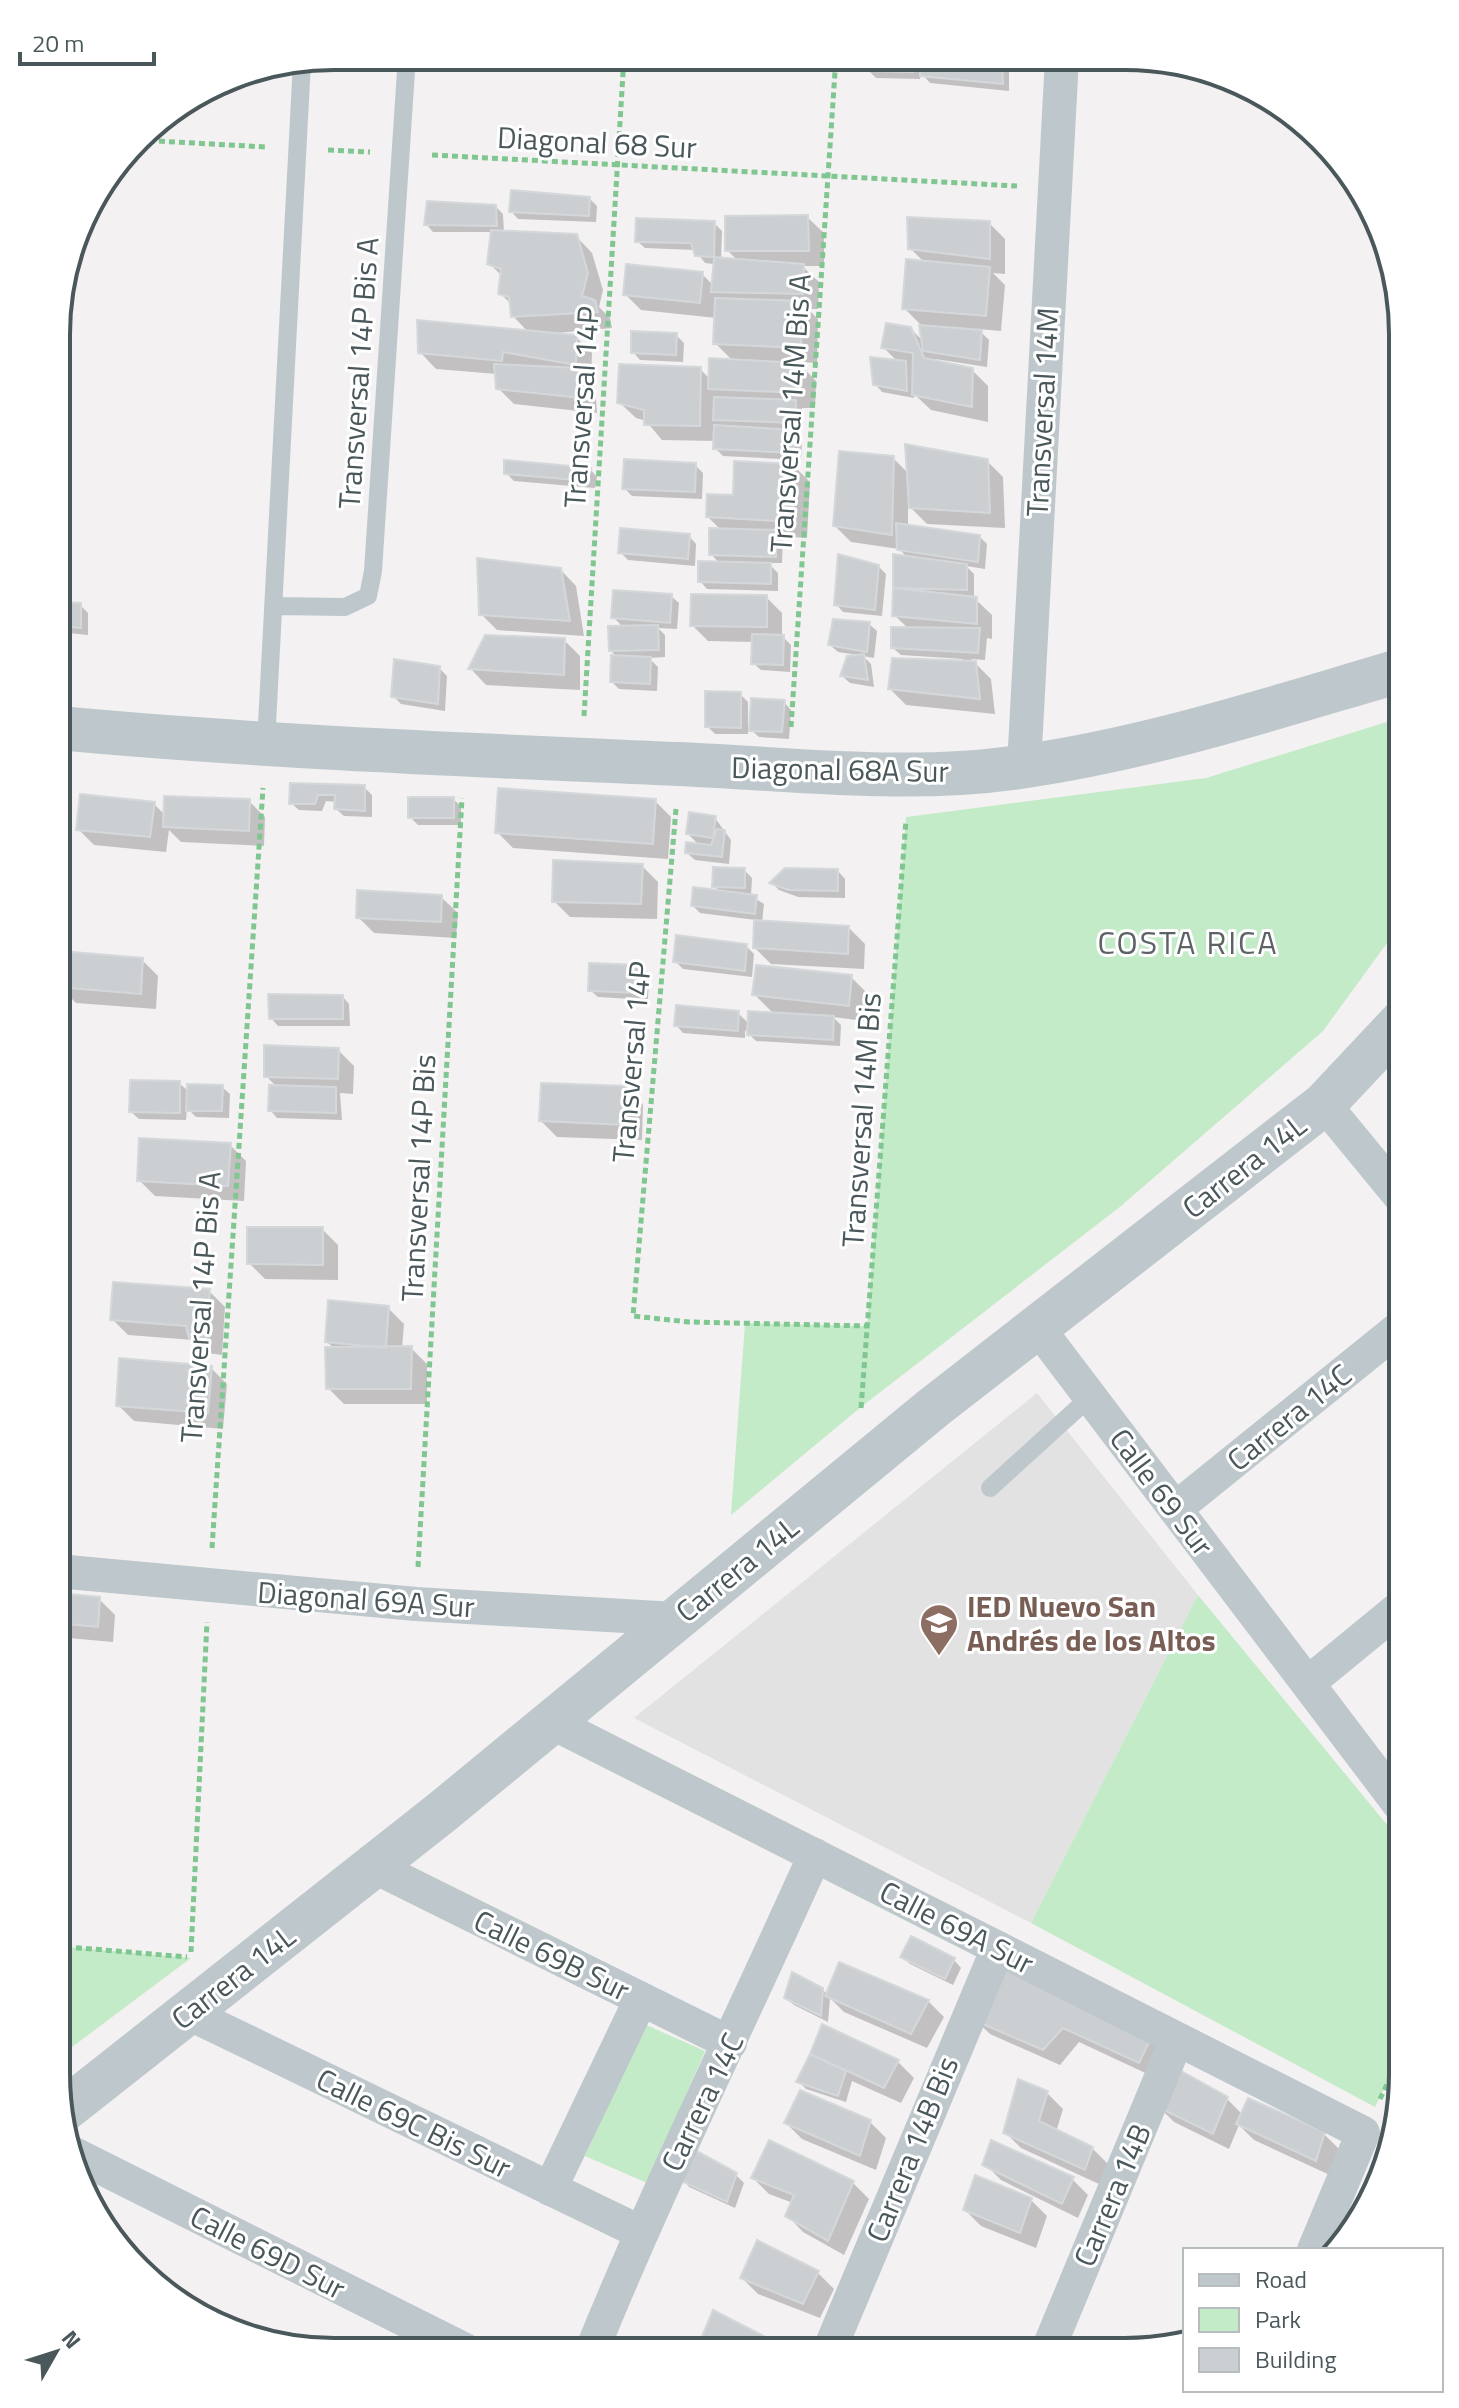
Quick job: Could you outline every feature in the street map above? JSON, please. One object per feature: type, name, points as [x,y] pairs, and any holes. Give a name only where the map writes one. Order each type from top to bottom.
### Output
[{"type":"street","name":"Transversal 14M","points":[[1024,767],[1061,70]]},
{"type":"street","name":"Diagonal 68A Sur","points":[[70,729],[582,761],[909,775],[1024,767],[1195,731],[1389,674]]},
{"type":"street","name":"Carrera 14L","points":[[72,2104],[373,1866],[861,1468],[1324,1104],[1389,1035]]},
{"type":"street","points":[[1324,1104],[1389,1182]]},
{"type":"street","name":"Calle 69 Sur","points":[[1038,1328],[1388,1790]]},
{"type":"street","name":"Carrera 14C","points":[[1175,1509],[1388,1337]]},
{"type":"street","name":"Diagonal 69A Sur","points":[[70,1572],[416,1604],[676,1619]]},
{"type":"street","points":[[1308,1683],[1388,1617]]},
{"type":"street","name":"Calle 69A Sur","points":[[551,1722],[1363,2133]]},
{"type":"street","name":"Carrera 14C","points":[[597,2338],[640,2232],[815,1855]]},
{"type":"street","name":"Calle 69B Sur","points":[[373,1866],[730,2043]]},
{"type":"street","name":"Carrera 14B Bis","points":[[834,2338],[998,1948]]},
{"type":"street","points":[[550,2189],[641,1999]]},
{"type":"street","name":"Calle 69C Bis Sur","points":[[188,2013],[640,2232]]},
{"type":"street","name":"Carrera 14B","points":[[1053,2338],[1177,2039]]},
{"type":"street","points":[[1315,2248],[1363,2133]]},
{"type":"street","name":"Calle 69D Sur","points":[[85,2159],[441,2338]]},
{"type":"lane","name":"Transversal 14P Bis A","points":[[274,606],[345,607],[368,596],[373,571],[406,71]]},
{"type":"lane","points":[[266,743],[301,73]]},
{"type":"lane","points":[[990,1488],[1090,1397]]},
{"type":"path","name":"Transversal 14M Bis A","points":[[788,771],[835,70]]},
{"type":"path","name":"Transversal 14P","points":[[582,761],[623,71]]},
{"type":"path","name":"Diagonal 68 Sur","points":[[154,141],[1054,187]]},
{"type":"path","name":"Transversal 14P Bis A","points":[[188,2013],[209,1586],[266,743]]},
{"type":"path","name":"Transversal 14P Bis","points":[[416,1604],[464,754]]},
{"type":"path","name":"Transversal 14P","points":[[681,765],[662,953],[633,1316],[689,1322],[867,1326]]},
{"type":"path","name":"Transversal 14M Bis","points":[[861,1468],[861,1407],[909,775]]},
{"type":"path","points":[[70,1947],[191,1958]]},
{"type":"path","points":[[1363,2133],[1388,2082]]},
{"type":"shaded area","name":"IED Nuevo San Andrés de los Altos","points":[[1037,1393],[1198,1595],[1031,1923],[634,1718]]},
{"type":"green space","points":[[1389,721],[1389,941],[1323,1031],[1121,1206],[861,1407],[731,1515],[745,1323],[867,1326],[906,817],[1206,778]]},
{"type":"green space","points":[[1198,1595],[1388,1826],[1388,2081],[1375,2107],[1031,1923]]},
{"type":"green space","points":[[70,1947],[191,1958],[70,2049]]},
{"type":"green space","points":[[644,2024],[705,2051],[647,2183],[585,2156]]},
{"type":"building","points":[[866,70],[913,70],[913,72]]},
{"type":"building","points":[[920,70],[1002,70],[1003,84],[920,76]]},
{"type":"building","points":[[511,190],[590,197],[589,216],[509,212]]},
{"type":"building","points":[[427,201],[496,205],[497,226],[424,225]]},
{"type":"building","points":[[808,215],[809,251],[725,251],[725,216]]},
{"type":"building","points":[[907,217],[990,221],[990,259],[908,249]]},
{"type":"building","points":[[636,218],[715,221],[714,257],[695,256],[691,243],[635,242]]},
{"type":"building","points":[[491,230],[577,234],[588,273],[582,296],[595,300],[598,312],[511,317],[509,297],[498,294],[501,269],[487,264]]},
{"type":"building","points":[[714,257],[804,264],[803,294],[711,292]]},
{"type":"building","points":[[906,259],[990,267],[986,316],[902,309]]},
{"type":"building","points":[[626,264],[703,272],[700,303],[623,295]]},
{"type":"building","points":[[715,298],[803,301],[801,348],[713,344]]},
{"type":"building","points":[[417,320],[577,335],[576,365],[503,352],[502,361],[418,353]]},
{"type":"building","points":[[886,323],[911,327],[924,358],[973,368],[972,407],[912,395],[913,353],[881,348]]},
{"type":"building","points":[[919,325],[982,330],[980,360],[923,351]]},
{"type":"building","points":[[631,331],[677,333],[676,355],[631,353]]},
{"type":"building","points":[[870,357],[906,361],[907,391],[873,385]]},
{"type":"building","points":[[709,358],[801,363],[800,393],[708,389]]},
{"type":"building","points":[[494,364],[580,368],[581,398],[496,389]]},
{"type":"building","points":[[619,364],[701,367],[700,426],[644,425],[644,410],[617,403]]},
{"type":"building","points":[[714,397],[796,400],[795,423],[713,420]]},
{"type":"building","points":[[714,425],[795,430],[794,453],[713,449]]},
{"type":"building","points":[[905,444],[988,459],[990,513],[909,508]]},
{"type":"building","points":[[839,451],[894,456],[892,535],[833,526]]},
{"type":"building","points":[[624,459],[696,463],[695,492],[622,489]]},
{"type":"building","points":[[504,460],[591,468],[588,481],[504,474]]},
{"type":"building","points":[[734,461],[795,464],[792,522],[706,517],[707,494],[733,495]]},
{"type":"building","points":[[896,523],[980,535],[978,562],[897,550]]},
{"type":"building","points":[[620,528],[690,534],[688,559],[618,553]]},
{"type":"building","points":[[709,528],[776,530],[776,557],[709,555]]},
{"type":"building","points":[[838,554],[879,565],[875,610],[834,605]]},
{"type":"building","points":[[893,554],[967,564],[967,590],[893,588]]},
{"type":"building","points":[[477,558],[561,568],[570,621],[479,615]]},
{"type":"building","points":[[698,561],[771,563],[771,584],[698,582]]},
{"type":"building","points":[[893,588],[977,597],[977,624],[892,616]]},
{"type":"building","points":[[613,590],[672,594],[670,623],[611,618]]},
{"type":"building","points":[[691,594],[767,595],[767,627],[690,626]]},
{"type":"building","points":[[70,603],[81,603],[81,628],[70,627]]},
{"type":"building","points":[[833,619],[870,622],[867,652],[828,645]]},
{"type":"building","points":[[658,625],[659,650],[609,651],[608,626]]},
{"type":"building","points":[[891,627],[980,628],[978,653],[891,648]]},
{"type":"building","points":[[752,634],[784,635],[783,665],[751,664]]},
{"type":"building","points":[[485,635],[565,638],[564,675],[468,669]]},
{"type":"building","points":[[864,654],[868,680],[840,676],[847,656]]},
{"type":"building","points":[[611,655],[651,657],[650,684],[610,682]]},
{"type":"building","points":[[892,658],[976,661],[980,699],[888,689]]},
{"type":"building","points":[[394,659],[440,666],[438,704],[391,697]]},
{"type":"building","points":[[705,691],[741,692],[741,728],[705,727]]},
{"type":"building","points":[[751,698],[785,700],[782,732],[749,731]]},
{"type":"building","points":[[290,783],[365,785],[365,811],[334,809],[335,795],[318,795],[315,804],[289,804]]},
{"type":"building","points":[[498,788],[656,799],[653,844],[495,833]]},
{"type":"building","points":[[80,794],[155,802],[150,837],[76,830]]},
{"type":"building","points":[[164,796],[250,799],[249,831],[163,827]]},
{"type":"building","points":[[408,797],[454,797],[454,818],[408,818]]},
{"type":"building","points":[[689,812],[716,816],[713,838],[686,834]]},
{"type":"building","points":[[717,829],[725,830],[722,857],[685,853],[686,842],[711,845]]},
{"type":"building","points":[[553,860],[643,864],[641,904],[552,902]]},
{"type":"building","points":[[713,867],[745,868],[745,888],[712,887]]},
{"type":"building","points":[[785,868],[838,869],[838,891],[789,890],[769,883]]},
{"type":"building","points":[[693,887],[757,895],[755,914],[691,906]]},
{"type":"building","points":[[357,890],[442,895],[441,922],[356,918]]},
{"type":"building","points":[[754,920],[849,926],[848,954],[753,948]]},
{"type":"building","points":[[676,935],[747,944],[745,971],[673,962]]},
{"type":"building","points":[[70,952],[143,958],[141,994],[70,988]]},
{"type":"building","points":[[589,963],[642,965],[642,993],[588,991]]},
{"type":"building","points":[[756,965],[852,975],[849,1006],[752,995]]},
{"type":"building","points":[[268,994],[343,995],[343,1019],[269,1019]]},
{"type":"building","points":[[676,1005],[739,1011],[738,1031],[674,1026]]},
{"type":"building","points":[[748,1011],[834,1016],[833,1040],[747,1035]]},
{"type":"building","points":[[264,1045],[339,1048],[338,1079],[264,1077]]},
{"type":"building","points":[[130,1080],[180,1081],[180,1113],[129,1112]]},
{"type":"building","points":[[541,1083],[628,1086],[627,1125],[539,1121]]},
{"type":"building","points":[[187,1084],[223,1085],[222,1111],[186,1111]]},
{"type":"building","points":[[269,1085],[336,1087],[336,1113],[268,1111]]},
{"type":"building","points":[[139,1138],[231,1143],[228,1186],[137,1181]]},
{"type":"building","points":[[247,1227],[323,1227],[323,1265],[247,1264]]},
{"type":"building","points":[[113,1282],[210,1289],[206,1340],[189,1338],[186,1326],[110,1320]]},
{"type":"building","points":[[328,1300],[389,1306],[386,1348],[325,1342]]},
{"type":"building","points":[[412,1346],[411,1389],[326,1389],[325,1347]]},
{"type":"building","points":[[119,1358],[212,1366],[208,1413],[116,1406]]},
{"type":"building","points":[[70,1594],[100,1597],[98,1627],[70,1624]]},
{"type":"building","points":[[911,1936],[955,1958],[945,1979],[900,1957]]},
{"type":"building","points":[[839,1962],[929,2000],[911,2034],[825,1996]]},
{"type":"building","points":[[998,1966],[1151,2038],[1139,2063],[1063,2028],[1043,2050],[971,2019]]},
{"type":"building","points":[[792,1972],[823,1988],[821,2016],[784,1998]]},
{"type":"building","points":[[822,2024],[899,2060],[884,2088],[810,2054]]},
{"type":"building","points":[[810,2054],[846,2071],[838,2096],[796,2082]]},
{"type":"building","points":[[1174,2067],[1228,2097],[1213,2134],[1156,2106]]},
{"type":"building","points":[[1018,2079],[1048,2091],[1039,2121],[1093,2147],[1085,2170],[1003,2133]]},
{"type":"building","points":[[800,2090],[871,2120],[860,2156],[784,2123]]},
{"type":"building","points":[[1248,2098],[1325,2132],[1316,2161],[1236,2124]]},
{"type":"building","points":[[769,2140],[854,2181],[828,2241],[785,2216],[794,2195],[751,2178]]},
{"type":"building","points":[[991,2140],[1074,2177],[1062,2204],[982,2165]]},
{"type":"building","points":[[693,2149],[737,2173],[727,2202],[679,2180]]},
{"type":"building","points":[[975,2175],[1032,2198],[1020,2233],[963,2210]]},
{"type":"building","points":[[757,2240],[819,2271],[803,2304],[740,2278]]},
{"type":"building","points":[[713,2310],[768,2338],[701,2338]]},
{"type":"place","name":"IED Nuevo San Andrés de los Altos","points":[[939,1657]]},
{"type":"district","name":"COSTA RICA","points":[[1188,942]]}]
